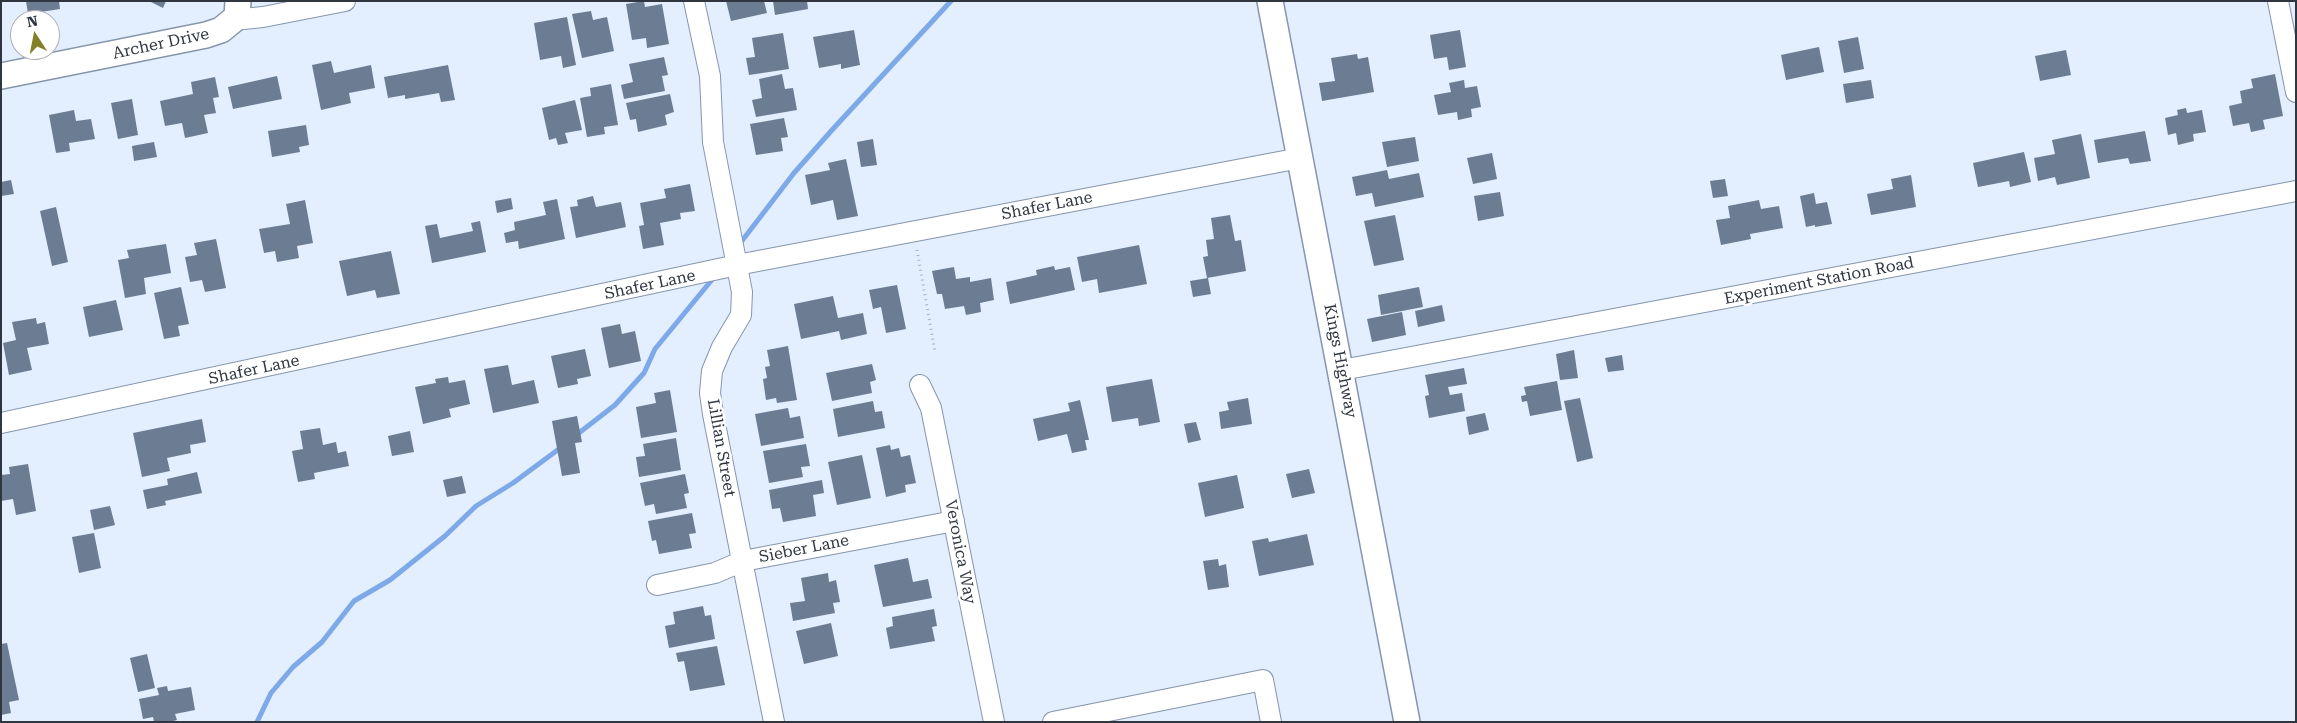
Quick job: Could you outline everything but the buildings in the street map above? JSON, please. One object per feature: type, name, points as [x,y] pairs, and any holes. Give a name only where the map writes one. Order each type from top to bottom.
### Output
[{"type":"street","name":"Archer Drive","points":[[1,76],[206,35],[221,30],[237,9],[243,18],[263,17],[345,1]]},
{"type":"street","name":"Lillian Street","points":[[694,1],[710,76],[713,142],[742,292],[741,315],[722,347],[712,371],[710,393],[774,722]]},
{"type":"street","name":"Kings Highway","points":[[1270,1],[1342,370],[1407,722]]},
{"type":"street","points":[[2278,1],[2296,92]]},
{"type":"street","name":"Shafer Lane","points":[[1,423],[737,265],[1300,158]]},
{"type":"street","name":"Experiment Station Road","points":[[1342,370],[2296,191]]},
{"type":"street","name":"Veronica Way","points":[[920,385],[931,408],[994,722]]},
{"type":"street","name":"Sieber Lane","points":[[657,585],[715,572],[742,561],[954,521]]},
{"type":"street","points":[[1053,722],[1263,680],[1271,722]]},
{"type":"path","points":[[917,250],[934,352]]},
{"type":"waterway","points":[[738,246],[794,173],[951,1]]},
{"type":"waterway","points":[[575,436],[615,405],[644,373],[655,349],[715,276]]},
{"type":"waterway","points":[[257,722],[271,693],[293,667],[322,642],[354,601],[390,580],[445,536],[476,506],[513,483],[563,446]]}]
